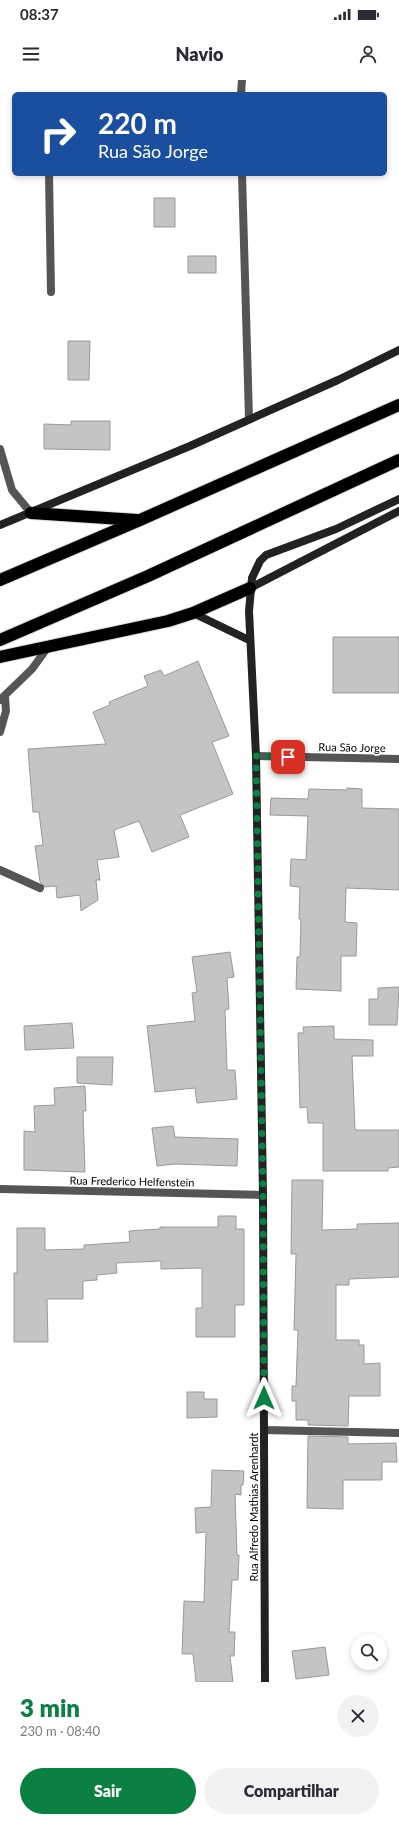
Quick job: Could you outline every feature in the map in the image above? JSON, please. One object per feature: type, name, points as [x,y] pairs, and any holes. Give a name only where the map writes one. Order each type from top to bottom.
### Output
[{"type":"highway","points":[[0,580],[140,520],[399,405]]},
{"type":"highway","points":[[0,640],[148,576],[399,460]]},
{"type":"highway","points":[[31,513],[140,520]]},
{"type":"highway","points":[[0,657],[144,628],[193,613],[250,588]]},
{"type":"main road","points":[[0,525],[190,446],[338,380],[399,350]]},
{"type":"main road","name":"Rua Alfredo Mathias Arenhardt","points":[[265,1682],[263,1195],[256,756],[249,640],[250,588],[255,570],[260,561],[266,555],[336,529],[399,499]]},
{"type":"main road","points":[[250,588],[399,511]]},
{"type":"main road","points":[[193,613],[249,640]]},
{"type":"street","points":[[242,80],[242,92]]},
{"type":"street","points":[[49,176],[50,292]]},
{"type":"street","points":[[242,176],[250,418]]},
{"type":"street","points":[[0,449],[12,490],[31,513]]},
{"type":"street","points":[[0,732],[6,710],[2,698],[32,669],[48,647]]},
{"type":"street","name":"Rua São Jorge","points":[[256,756],[399,759]]},
{"type":"street","points":[[0,870],[40,888]]},
{"type":"street","name":"Rua Frederico Helfenstein","points":[[0,1190],[263,1195]]},
{"type":"street","points":[[264,1430],[399,1433]]},
{"type":"building","points":[[154,198],[175,198],[175,227],[154,227]]},
{"type":"building","points":[[188,256],[216,256],[216,273],[188,273]]},
{"type":"building","points":[[68,341],[90,341],[89,380],[68,380]]},
{"type":"building","points":[[71,421],[110,421],[110,450],[44,449],[44,424],[71,425]]},
{"type":"building","points":[[333,637],[399,637],[399,693],[333,693]]},
{"type":"building","points":[[198,661],[229,736],[212,742],[233,794],[180,815],[189,837],[152,852],[139,821],[114,830],[119,857],[97,860],[100,880],[96,880],[98,900],[81,911],[80,895],[57,898],[56,886],[45,887],[40,882],[35,846],[43,845],[39,812],[33,812],[28,749],[106,744],[93,712],[110,705],[109,702],[148,686],[144,676],[161,670],[164,676]]},
{"type":"building","points":[[347,788],[362,789],[362,808],[399,809],[399,890],[346,888],[345,922],[357,923],[356,956],[341,956],[341,991],[296,989],[297,957],[300,957],[300,887],[290,886],[291,859],[306,860],[308,816],[270,815],[271,798],[308,799],[309,789],[347,790]]},
{"type":"building","points":[[230,952],[234,977],[227,978],[229,1009],[225,1010],[227,1070],[235,1070],[237,1099],[197,1103],[195,1088],[155,1092],[147,1026],[195,1021],[192,993],[197,992],[192,957]]},
{"type":"building","points":[[399,987],[397,1025],[369,1025],[369,999],[378,999],[378,988]]},
{"type":"building","points":[[72,1023],[74,1048],[25,1050],[24,1026]]},
{"type":"building","points":[[334,1026],[334,1039],[373,1040],[373,1056],[352,1056],[355,1130],[399,1130],[399,1167],[388,1168],[388,1171],[323,1171],[323,1123],[308,1123],[307,1107],[300,1108],[298,1033],[304,1033],[303,1027]]},
{"type":"building","points":[[77,1057],[113,1057],[112,1085],[77,1083]]},
{"type":"building","points":[[85,1086],[86,1111],[83,1111],[85,1172],[24,1170],[24,1131],[35,1132],[34,1106],[55,1105],[54,1088]]},
{"type":"building","points":[[173,1126],[175,1137],[238,1139],[237,1166],[175,1164],[157,1166],[152,1128]]},
{"type":"building","points":[[292,1180],[323,1180],[322,1230],[357,1229],[357,1224],[399,1223],[399,1277],[349,1279],[349,1285],[336,1285],[336,1340],[359,1340],[359,1345],[364,1345],[364,1364],[380,1363],[380,1396],[349,1396],[348,1426],[308,1425],[308,1420],[296,1420],[296,1401],[292,1401],[292,1386],[296,1386],[298,1330],[294,1330],[296,1254],[291,1254]]},
{"type":"building","points":[[218,1216],[236,1216],[236,1229],[244,1229],[244,1305],[235,1305],[235,1337],[196,1337],[196,1308],[202,1308],[202,1268],[161,1269],[161,1261],[116,1263],[117,1273],[97,1275],[97,1280],[83,1281],[83,1299],[47,1299],[48,1342],[14,1342],[14,1273],[17,1273],[17,1228],[45,1228],[45,1250],[84,1249],[84,1245],[130,1242],[129,1231],[160,1229],[160,1227],[218,1227]]},
{"type":"building","points":[[187,1392],[204,1392],[204,1399],[217,1399],[217,1417],[187,1418]]},
{"type":"building","points":[[308,1436],[348,1437],[348,1444],[396,1443],[397,1462],[382,1462],[382,1480],[343,1480],[343,1509],[307,1508]]},
{"type":"building","points":[[212,1470],[244,1471],[243,1485],[241,1485],[241,1495],[235,1494],[237,1555],[239,1555],[238,1580],[232,1580],[229,1632],[235,1632],[234,1656],[230,1656],[233,1682],[196,1682],[193,1654],[182,1654],[184,1601],[204,1602],[206,1532],[196,1533],[195,1508],[211,1507]]},
{"type":"building","points":[[325,1647],[329,1675],[296,1679],[292,1651]]},
{"type":"route","points":[[264,1398],[263,1195],[256,756],[288,757]]}]
